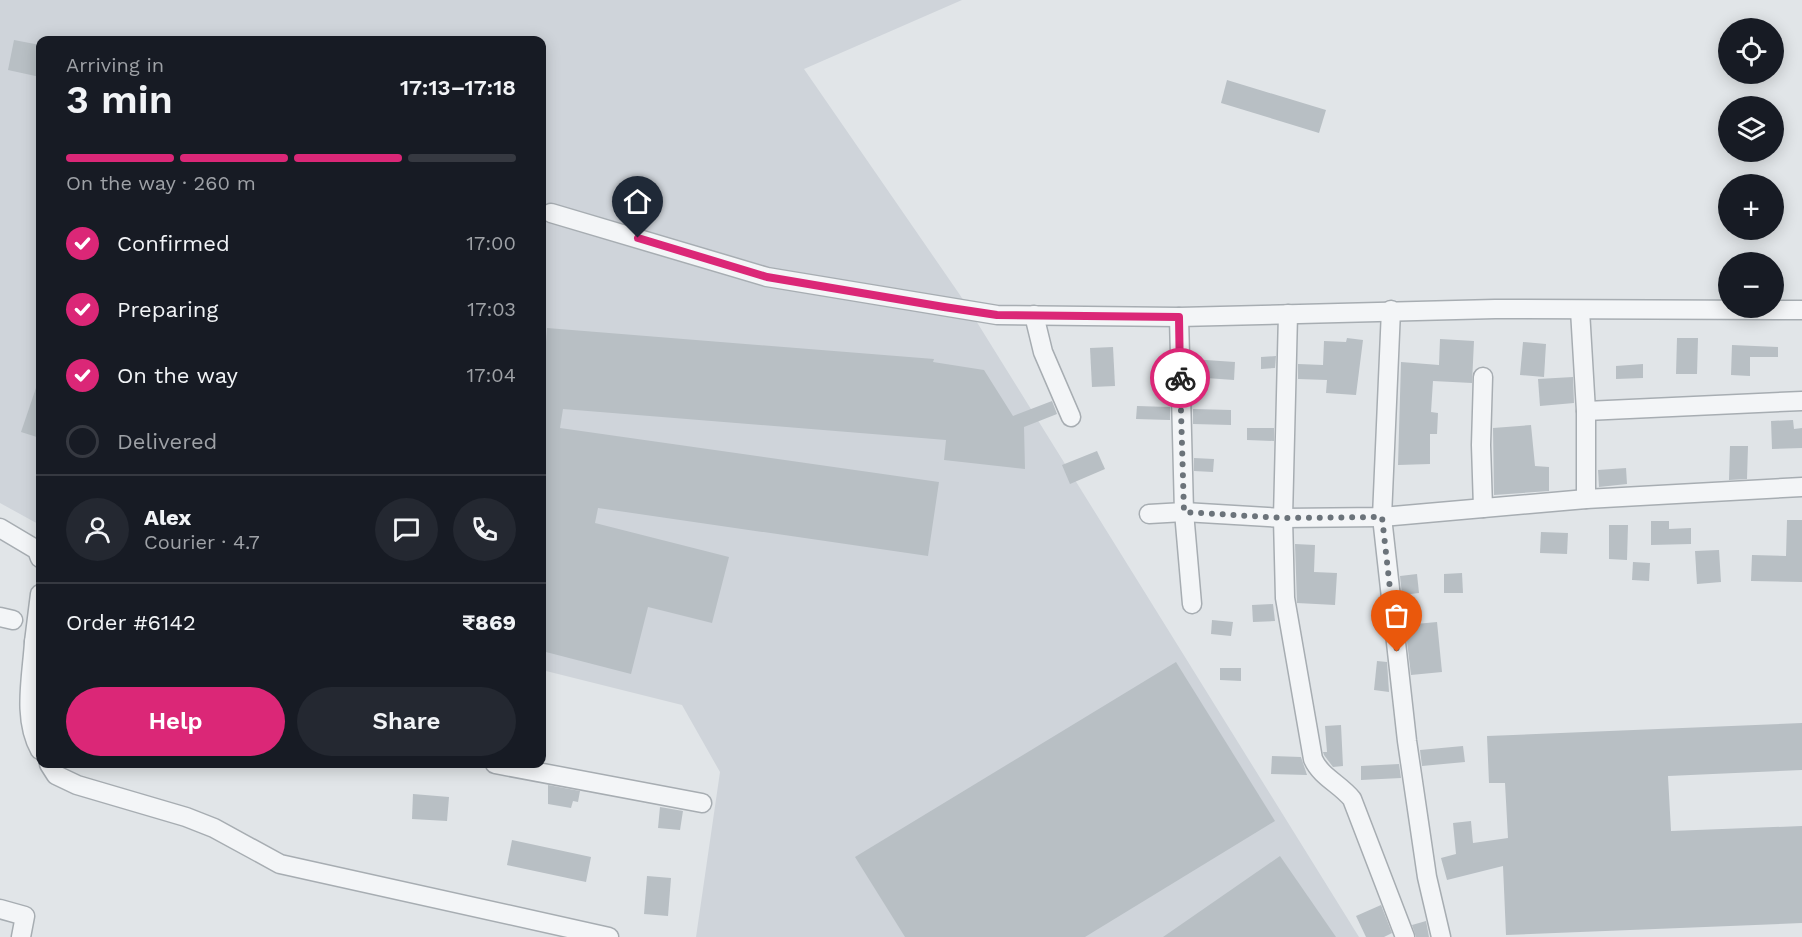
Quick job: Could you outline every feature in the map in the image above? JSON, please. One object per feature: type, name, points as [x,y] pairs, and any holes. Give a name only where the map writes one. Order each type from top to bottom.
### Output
[{"type":"street","points":[[552,213],[767,277],[976,312],[1179,317],[1391,310],[1802,310]]},
{"type":"street","points":[[1391,310],[1382,517],[1407,741],[1427,877],[1441,937]]},
{"type":"street","points":[[1580,310],[1586,411],[1586,499]]},
{"type":"street","points":[[1288,314],[1283,518],[1285,598],[1313,759],[1318,771],[1339,785],[1352,799],[1405,937]]},
{"type":"street","points":[[1034,315],[1043,352],[1071,417]]},
{"type":"street","points":[[1179,317],[1184,512],[1192,604]]},
{"type":"street","points":[[1483,377],[1481,445],[1484,508]]},
{"type":"street","points":[[1586,411],[1802,401]]},
{"type":"street","points":[[1149,514],[1184,512],[1283,518],[1382,517],[1586,499],[1802,487]]},
{"type":"street","points":[[0,528],[36,548]]},
{"type":"street","points":[[36,652],[29,711],[36,742]]},
{"type":"street","points":[[52,768],[56,775],[77,785],[186,817],[214,828],[280,864],[609,937]]},
{"type":"street","points":[[516,768],[702,803]]},
{"type":"street","points":[[0,909],[25,916],[21,937]]},
{"type":"shaded area","points":[[0,0],[962,0],[804,69],[960,295],[1359,937],[696,937],[720,772],[682,705],[546,671],[546,36],[36,36],[36,523],[0,503]]},
{"type":"building","points":[[14,40],[36,44],[36,76],[8,70]]},
{"type":"building","points":[[1227,80],[1326,110],[1319,133],[1221,103]]},
{"type":"building","points":[[547,328],[934,359],[933,362],[984,370],[1013,416],[1052,401],[1057,414],[1024,427],[1025,469],[944,460],[946,440],[563,409],[560,428],[939,482],[928,556],[598,508],[595,523],[729,557],[712,623],[648,607],[631,674],[546,652]]},
{"type":"building","points":[[1347,338],[1363,340],[1356,395],[1326,393],[1327,380],[1298,379],[1298,364],[1323,365],[1324,341],[1346,342]]},
{"type":"building","points":[[1677,338],[1698,338],[1697,374],[1676,374]]},
{"type":"building","points":[[1440,339],[1474,341],[1472,383],[1433,381],[1431,412],[1438,413],[1437,434],[1430,434],[1430,464],[1398,465],[1401,362],[1439,365]]},
{"type":"building","points":[[1523,342],[1546,344],[1544,377],[1520,375]]},
{"type":"building","points":[[1732,345],[1778,347],[1778,357],[1750,357],[1750,376],[1731,375]]},
{"type":"building","points":[[1113,347],[1115,386],[1092,387],[1090,348]]},
{"type":"building","points":[[1276,356],[1275,368],[1261,369],[1261,357]]},
{"type":"building","points":[[1191,359],[1235,362],[1234,380],[1192,377]]},
{"type":"building","points":[[1643,364],[1643,378],[1616,379],[1616,366]]},
{"type":"building","points":[[1573,377],[1574,403],[1540,406],[1538,379]]},
{"type":"building","points":[[36,388],[36,437],[21,432]]},
{"type":"building","points":[[1137,406],[1170,407],[1170,420],[1136,419]]},
{"type":"building","points":[[1193,409],[1231,410],[1231,425],[1193,424]]},
{"type":"building","points":[[1793,420],[1794,429],[1802,428],[1802,448],[1772,449],[1771,421]]},
{"type":"building","points":[[1531,425],[1535,466],[1549,467],[1549,491],[1494,495],[1493,428]]},
{"type":"building","points":[[1247,428],[1274,428],[1274,441],[1247,440]]},
{"type":"building","points":[[1730,446],[1748,446],[1747,479],[1729,480]]},
{"type":"building","points":[[1097,451],[1105,469],[1070,484],[1062,465]]},
{"type":"building","points":[[1194,458],[1214,459],[1213,472],[1194,471]]},
{"type":"building","points":[[1626,468],[1627,484],[1599,487],[1598,470]]},
{"type":"building","points":[[1787,520],[1802,520],[1802,582],[1751,581],[1752,555],[1786,556]]},
{"type":"building","points":[[1651,521],[1669,521],[1669,529],[1691,528],[1691,544],[1651,545]]},
{"type":"building","points":[[1609,525],[1628,525],[1627,560],[1609,559]]},
{"type":"building","points":[[1541,532],[1568,533],[1567,554],[1540,553]]},
{"type":"building","points":[[1295,544],[1315,545],[1314,572],[1337,573],[1335,605],[1297,603]]},
{"type":"building","points":[[1719,550],[1721,582],[1697,584],[1695,551]]},
{"type":"building","points":[[1633,562],[1650,563],[1649,581],[1632,580]]},
{"type":"building","points":[[1462,573],[1463,593],[1444,593],[1444,574]]},
{"type":"building","points":[[1417,574],[1419,593],[1402,595],[1400,576]]},
{"type":"building","points":[[1273,604],[1275,621],[1253,622],[1252,605]]},
{"type":"building","points":[[1212,620],[1233,622],[1231,636],[1211,634]]},
{"type":"building","points":[[1437,622],[1442,672],[1411,675],[1405,625]]},
{"type":"building","points":[[1377,661],[1387,662],[1389,692],[1374,690]]},
{"type":"building","points":[[1176,662],[1275,821],[1085,937],[905,937],[855,857]]},
{"type":"building","points":[[1220,668],[1241,668],[1241,681],[1220,680]]},
{"type":"building","points":[[1802,723],[1802,770],[1668,776],[1671,831],[1802,826],[1802,923],[1506,935],[1503,866],[1447,880],[1441,858],[1456,854],[1453,823],[1471,821],[1473,843],[1508,838],[1505,783],[1489,783],[1487,736]]},
{"type":"building","points":[[1341,725],[1343,766],[1333,767],[1323,752],[1327,752],[1325,726]]},
{"type":"building","points":[[1463,746],[1465,762],[1422,766],[1420,750]]},
{"type":"building","points":[[1272,756],[1301,757],[1307,775],[1271,774]]},
{"type":"building","points":[[1399,764],[1401,778],[1361,780],[1361,766]]},
{"type":"building","points":[[548,785],[580,791],[578,802],[573,801],[571,808],[548,804]]},
{"type":"building","points":[[413,794],[449,797],[447,821],[412,819]]},
{"type":"building","points":[[660,807],[683,811],[680,830],[658,828]]},
{"type":"building","points":[[512,840],[591,857],[586,882],[507,865]]},
{"type":"building","points":[[1280,856],[1336,937],[1163,937]]},
{"type":"building","points":[[647,876],[671,878],[668,916],[644,914]]},
{"type":"building","points":[[1381,905],[1392,933],[1384,937],[1366,937],[1356,916]]},
{"type":"building","points":[[1426,921],[1429,937],[1416,937],[1412,925]]},
{"type":"way so far","points":[[1180,378],[1184,512],[1283,518],[1382,517],[1397,652]]},
{"type":"route","points":[[638,238],[767,277],[997,315],[1179,317],[1180,378]]}]
